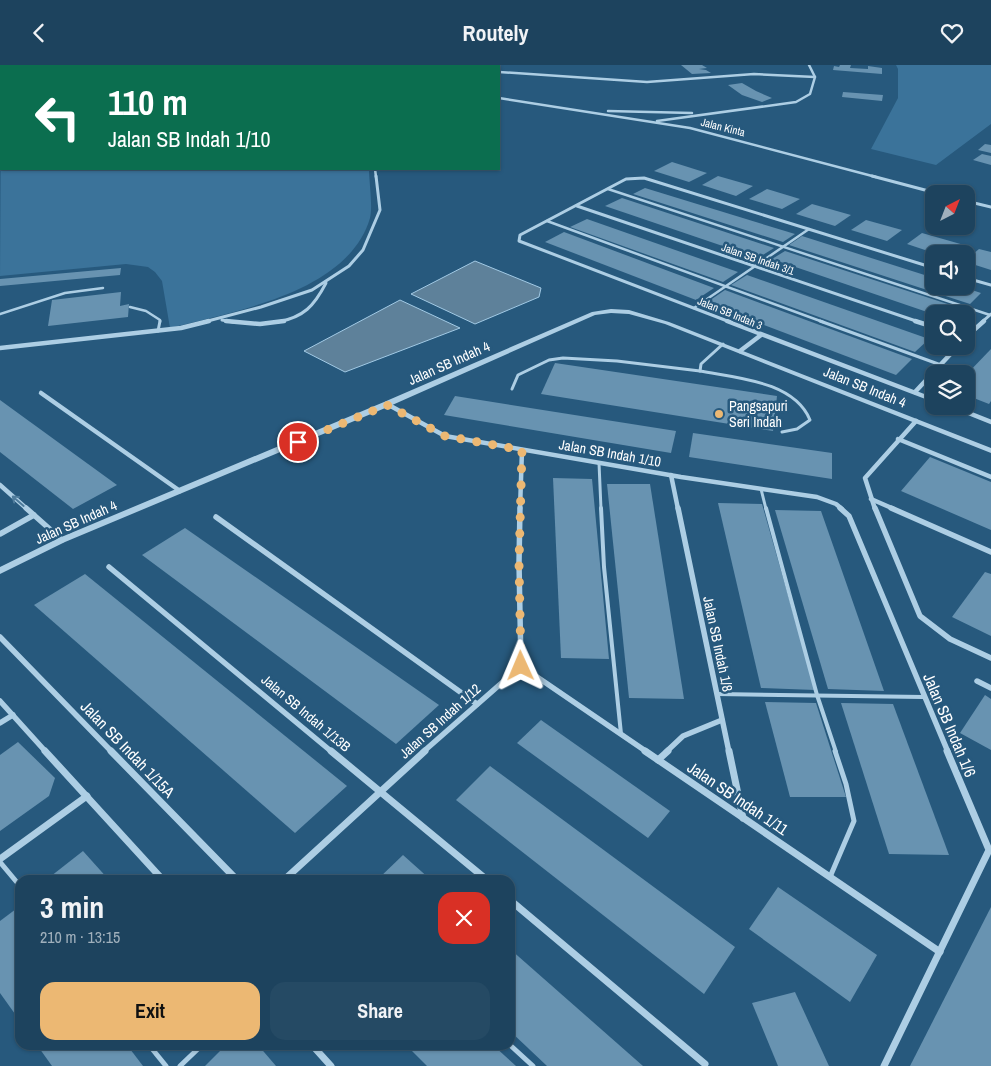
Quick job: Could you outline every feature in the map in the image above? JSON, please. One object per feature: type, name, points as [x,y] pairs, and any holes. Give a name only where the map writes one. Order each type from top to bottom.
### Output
[{"type":"street","points":[[652,121],[796,102],[810,94],[815,77],[809,65]]},
{"type":"street","points":[[500,72],[647,82],[754,74],[815,77]]},
{"type":"street","name":"Jalan Kinta","points":[[500,97],[583,109],[690,128],[925,190]]},
{"type":"street","points":[[583,109],[710,113]]},
{"type":"street","points":[[690,116],[690,128]]},
{"type":"street","points":[[0,348],[181,328],[261,307],[312,290],[349,266],[364,250],[380,210],[375,170]]},
{"type":"street","points":[[546,221],[626,179],[644,177],[925,264]]},
{"type":"street","points":[[975,203],[991,207]]},
{"type":"street","name":"Jalan SB Indah 3/1","points":[[577,205],[925,324]]},
{"type":"street","name":"Jalan SB Indah 3","points":[[546,221],[520,235],[519,241],[925,396]]},
{"type":"street","points":[[975,281],[991,285]]},
{"type":"street","points":[[219,319],[260,325],[290,318],[300,314],[317,300],[326,282]]},
{"type":"street","name":"Jalan SB Indah 4","points":[[0,571],[62,540],[387,405],[594,313],[611,311],[645,315],[723,344],[991,451]]},
{"type":"street","points":[[975,328],[990,314]]},
{"type":"street","points":[[740,351],[761,335]]},
{"type":"street","points":[[940,365],[949,355]]},
{"type":"street","points":[[915,392],[925,381]]},
{"type":"street","points":[[41,393],[180,491]]},
{"type":"street","name":"Jalan SB Indah 1/10","points":[[387,405],[445,436],[671,475],[817,497],[836,505]]},
{"type":"street","points":[[974,415],[991,422]]},
{"type":"street","points":[[916,421],[865,478],[871,499],[920,616],[950,639],[991,658]]},
{"type":"street","points":[[898,439],[991,477]]},
{"type":"street","points":[[521,666],[519,563],[522,450]]},
{"type":"street","name":"Jalan SB Indah 1/8","points":[[671,475],[743,818]]},
{"type":"street","points":[[0,485],[62,540]]},
{"type":"street","points":[[871,499],[991,553]]},
{"type":"street","name":"Jalan SB Indah 1/6","points":[[836,505],[849,516],[923,697],[990,851],[884,1066]]},
{"type":"street","points":[[0,533],[34,515]]},
{"type":"street","points":[[216,517],[476,705]]},
{"type":"street","name":"Jalan SB Indah 1/13B","points":[[109,567],[481,875]]},
{"type":"street","name":"Jalan SB Indah 1/15A","points":[[0,637],[232,875]]},
{"type":"street","name":"Jalan SB Indah 1/12","points":[[289,875],[380,790],[521,666]]},
{"type":"street","name":"Jalan SB Indah 1/11","points":[[521,666],[940,952]]},
{"type":"street","points":[[977,681],[991,689]]},
{"type":"street","points":[[0,701],[158,875]]},
{"type":"street","points":[[0,723],[13,715]]},
{"type":"street","points":[[658,760],[683,736],[722,720]]},
{"type":"street","points":[[0,860],[87,796]]},
{"type":"street","points":[[515,903],[705,1064]]},
{"type":"street","points":[[317,1050],[331,1066]]},
{"type":"lane","points":[[608,189],[990,314]]},
{"type":"lane","points":[[546,221],[940,365]]},
{"type":"lane","points":[[694,308],[809,229]]},
{"type":"lane","points":[[0,314],[65,293],[103,288]]},
{"type":"lane","points":[[130,307],[145,309],[155,315],[160,320],[158,331]]},
{"type":"lane","points":[[700,371],[701,364],[723,344]]},
{"type":"lane","points":[[512,389],[518,375],[549,360],[563,358],[617,361],[700,371],[752,382],[793,398],[804,408],[810,420],[803,427],[794,431],[782,432]]},
{"type":"lane","points":[[599,463],[604,567],[621,735]]},
{"type":"lane","points":[[761,489],[818,695],[846,784],[854,821],[830,877]]},
{"type":"lane","points":[[717,694],[923,697]]},
{"type":"lane","points":[[0,860],[15,880]]},
{"type":"lane","points":[[153,1050],[166,1066]]},
{"type":"lane","points":[[180,1066],[197,1050]]},
{"type":"lane","points":[[515,1050],[533,1066]]},
{"type":"shaded area","points":[[896,65],[991,65],[991,124],[936,165],[871,149],[898,98],[898,69]]},
{"type":"shaded area","points":[[1,170],[369,170],[370,218],[358,244],[338,264],[314,281],[286,295],[225,314],[170,328],[162,281],[148,267],[126,264],[0,276]]},
{"type":"shaded area","points":[[475,261],[541,288],[539,297],[475,324],[411,294]]},
{"type":"shaded area","points":[[400,300],[460,328],[345,372],[304,351]]},
{"type":"building","points":[[681,65],[702,65],[707,68],[699,69],[711,73],[692,74]]},
{"type":"building","points":[[840,65],[851,65],[850,68],[868,69],[868,66],[882,68],[882,74],[833,70],[834,66],[839,67]]},
{"type":"building","points":[[742,83],[772,98],[762,102],[742,95],[728,85]]},
{"type":"building","points":[[843,92],[883,95],[882,101],[842,97]]},
{"type":"building","points":[[985,144],[991,145],[991,153],[978,150]]},
{"type":"building","points":[[982,154],[991,156],[991,165],[973,160]]},
{"type":"building","points":[[672,162],[707,173],[689,182],[654,171]]},
{"type":"building","points":[[718,176],[753,186],[736,196],[702,185]]},
{"type":"building","points":[[645,188],[795,234],[783,242],[633,194]]},
{"type":"building","points":[[767,189],[800,199],[782,209],[749,199]]},
{"type":"building","points":[[622,198],[774,248],[758,258],[605,206]]},
{"type":"building","points":[[812,204],[851,215],[835,226],[796,214]]},
{"type":"building","points":[[587,219],[738,272],[723,282],[570,227]]},
{"type":"building","points":[[866,220],[902,230],[887,241],[851,230]]},
{"type":"building","points":[[564,232],[714,288],[696,300],[545,242]]},
{"type":"building","points":[[922,233],[964,245],[925,245],[925,250],[907,244]]},
{"type":"building","points":[[802,236],[925,275],[925,289],[789,245]]},
{"type":"building","points":[[979,249],[991,252],[991,270],[975,265],[975,252]]},
{"type":"building","points":[[785,251],[951,305],[925,305],[925,311],[772,259]]},
{"type":"building","points":[[121,268],[120,275],[0,286],[0,279]]},
{"type":"building","points":[[747,275],[925,338],[925,343],[915,352],[731,285]]},
{"type":"building","points":[[725,290],[912,359],[896,375],[706,303]]},
{"type":"building","points":[[975,291],[981,293],[970,304],[942,295],[975,295]]},
{"type":"building","points":[[121,292],[120,306],[129,304],[128,317],[48,326],[52,300]]},
{"type":"building","points":[[991,349],[991,401],[989,404],[975,399],[975,366]]},
{"type":"building","name":"Pangsapuri Seri Indah","points":[[555,363],[777,396],[773,431],[541,394]]},
{"type":"building","points":[[455,396],[676,431],[671,453],[444,415]]},
{"type":"building","points":[[0,400],[117,485],[73,509],[0,452]]},
{"type":"building","points":[[693,433],[832,453],[832,479],[689,457]]},
{"type":"building","points":[[930,457],[991,482],[991,530],[901,491]]},
{"type":"building","points":[[553,478],[592,479],[609,659],[561,658]]},
{"type":"building","points":[[607,484],[650,484],[684,699],[629,698]]},
{"type":"building","points":[[718,503],[762,504],[815,690],[761,688]]},
{"type":"building","points":[[775,510],[821,511],[884,691],[828,689]]},
{"type":"building","points":[[185,528],[439,705],[396,744],[142,555]]},
{"type":"building","points":[[985,572],[991,574],[991,636],[952,617]]},
{"type":"building","points":[[85,574],[347,786],[295,833],[34,605]]},
{"type":"building","points":[[985,695],[991,699],[991,750],[960,733]]},
{"type":"building","points":[[765,702],[816,703],[846,797],[790,797]]},
{"type":"building","points":[[841,703],[893,704],[949,855],[889,854]]},
{"type":"building","points":[[541,720],[670,811],[648,838],[517,743]]},
{"type":"building","points":[[18,742],[55,778],[49,796],[0,831],[0,755]]},
{"type":"building","points":[[490,766],[735,947],[704,994],[456,800]]},
{"type":"building","points":[[83,851],[105,875],[52,875]]},
{"type":"building","points":[[403,855],[425,875],[382,875]]},
{"type":"building","points":[[778,887],[877,955],[850,1002],[749,929]]},
{"type":"building","points":[[991,907],[991,1066],[910,1066]]},
{"type":"building","points":[[15,910],[15,1014],[0,993],[0,921]]},
{"type":"building","points":[[515,953],[643,1066],[547,1066],[515,1036]]},
{"type":"building","points":[[795,992],[829,1066],[778,1066],[752,1003]]},
{"type":"building","points":[[41,1050],[131,1050],[143,1066],[52,1066]]},
{"type":"building","points":[[221,1050],[262,1050],[276,1066],[205,1066]]},
{"type":"building","points":[[411,1050],[498,1050],[516,1066],[427,1066]]},
{"type":"place","name":"Pangsapuri Seri Indah","points":[[719,414]]},
{"type":"route","points":[[298,442],[387,405],[445,436],[522,450],[519,563],[521,666]]}]
